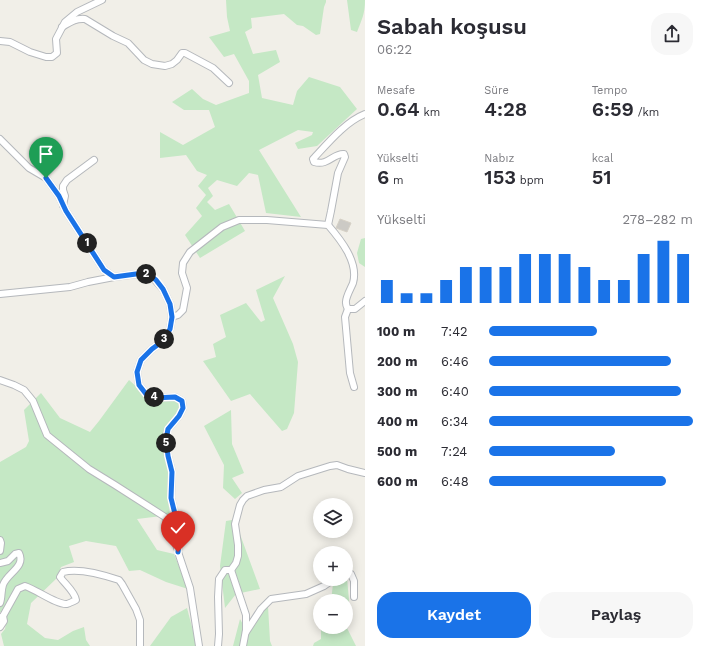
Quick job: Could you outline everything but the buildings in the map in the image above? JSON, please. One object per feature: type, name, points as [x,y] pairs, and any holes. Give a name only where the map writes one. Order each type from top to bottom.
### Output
[{"type":"street","points":[[0,42],[10,42],[46,58],[52,57],[56,53],[56,39],[64,22],[76,12],[102,0]]},
{"type":"street","points":[[62,28],[72,21],[80,18],[128,43],[144,60],[152,64],[159,66],[172,64],[182,53],[184,53],[213,68],[229,83]]},
{"type":"street","points":[[328,225],[338,173],[346,157],[344,154],[340,153],[322,163],[314,162],[313,159],[338,133],[360,116],[365,114]]},
{"type":"street","points":[[0,139],[29,168],[46,178],[59,196],[66,211],[104,270],[114,277]]},
{"type":"street","points":[[64,205],[65,196],[63,186],[67,180],[94,160]]},
{"type":"street","points":[[172,317],[178,315],[182,310],[187,288],[182,273],[183,263],[190,252],[222,227],[239,220],[267,220],[328,225],[347,250],[354,268],[354,281],[345,302],[348,309],[345,317],[350,373],[354,388]]},
{"type":"street","points":[[0,294],[70,287],[88,282],[136,274],[148,274],[156,280],[163,289],[170,304],[172,317],[170,329],[163,341],[141,360],[137,372],[139,385],[146,394],[153,398],[175,397],[182,401],[183,408],[179,416],[168,429],[166,440],[172,472],[171,498],[180,534],[178,552]]},
{"type":"street","points":[[348,309],[355,309],[365,301]]},
{"type":"street","points":[[0,380],[24,390],[33,400],[47,435],[89,469],[165,517],[172,529],[190,588],[199,646]]},
{"type":"street","points":[[231,570],[236,563],[238,556],[235,524],[243,500],[247,496],[264,490],[281,487],[298,476],[330,466],[337,465],[365,473]]},
{"type":"street","points":[[0,540],[0,551]]},
{"type":"street","points":[[0,563],[8,561],[15,554],[19,553],[20,555],[18,567],[7,578],[2,586],[0,603]]},
{"type":"street","points":[[218,646],[219,579],[225,570],[231,570]]},
{"type":"street","points":[[231,570],[246,615],[243,646]]},
{"type":"street","points":[[0,627],[4,621],[2,617],[18,589],[25,586],[33,588],[55,601],[67,604],[76,600],[75,595],[60,577],[63,572],[87,572],[119,580],[122,584],[136,609],[140,624],[140,646]]},
{"type":"street","points":[[353,579],[354,597]]},
{"type":"street","points":[[245,633],[262,609],[272,599],[306,594],[324,586]]},
{"type":"green space","points":[[226,0],[326,0],[320,34],[316,35],[303,26],[297,25],[284,14],[251,18],[252,28],[245,32],[253,54],[276,50],[280,62],[258,75],[262,98],[293,105],[297,91],[309,77],[340,87],[357,109],[317,146],[298,149],[295,143],[312,135],[313,132],[298,130],[259,150],[301,217],[266,213],[258,175],[249,173],[237,186],[217,180],[208,188],[213,196],[207,202],[215,210],[229,204],[245,231],[200,258],[185,235],[202,216],[196,208],[206,195],[198,186],[207,175],[197,171],[186,155],[160,158],[160,132],[183,145],[215,127],[209,110],[184,110],[172,102],[192,89],[203,99],[216,105],[249,93],[249,81],[234,54],[224,57],[209,37],[230,31]]},
{"type":"green space","points":[[347,0],[365,0],[364,13],[357,32],[351,30]]},
{"type":"green space","points":[[365,238],[365,267],[359,263],[357,253],[361,239]]},
{"type":"green space","points":[[285,276],[273,298],[293,344],[298,362],[294,413],[287,429],[282,431],[250,394],[231,401],[203,361],[216,357],[213,344],[226,337],[220,315],[246,303],[261,322],[265,320],[256,290]]},
{"type":"green space","points":[[129,380],[150,399],[173,399],[180,403],[178,413],[172,419],[164,434],[170,470],[167,492],[170,515],[137,519],[157,550],[174,554],[188,589],[166,582],[140,570],[129,571],[116,546],[86,541],[69,546],[74,562],[61,567],[57,578],[31,603],[27,624],[45,638],[58,640],[73,631],[84,627],[86,640],[90,646],[4,646],[1,634],[5,629],[7,617],[0,612],[0,462],[26,447],[29,441],[24,410],[41,393],[60,418],[90,432]]},
{"type":"green space","points":[[231,410],[232,444],[244,473],[232,478],[242,493],[235,499],[223,488],[224,465],[204,426]]},
{"type":"green space","points":[[232,520],[237,526],[260,589],[236,594],[225,608],[220,566],[226,521]]},
{"type":"green space","points":[[333,586],[348,586],[348,594],[332,594]]},
{"type":"green space","points":[[268,606],[270,641],[272,646],[233,646],[240,619],[248,634]]},
{"type":"green space","points":[[187,608],[197,646],[150,646],[171,617]]},
{"type":"green space","points":[[321,634],[350,634],[356,646],[313,646],[314,643],[321,639]]},
{"type":"route","points":[[46,178],[59,196],[66,211],[104,270],[114,277],[148,274],[156,280],[163,289],[170,304],[172,317],[170,329],[163,341],[141,360],[137,372],[139,385],[146,394],[153,398],[175,397],[182,401],[183,408],[179,416],[168,429],[166,440],[172,472],[171,498],[180,534],[178,552]]}]
